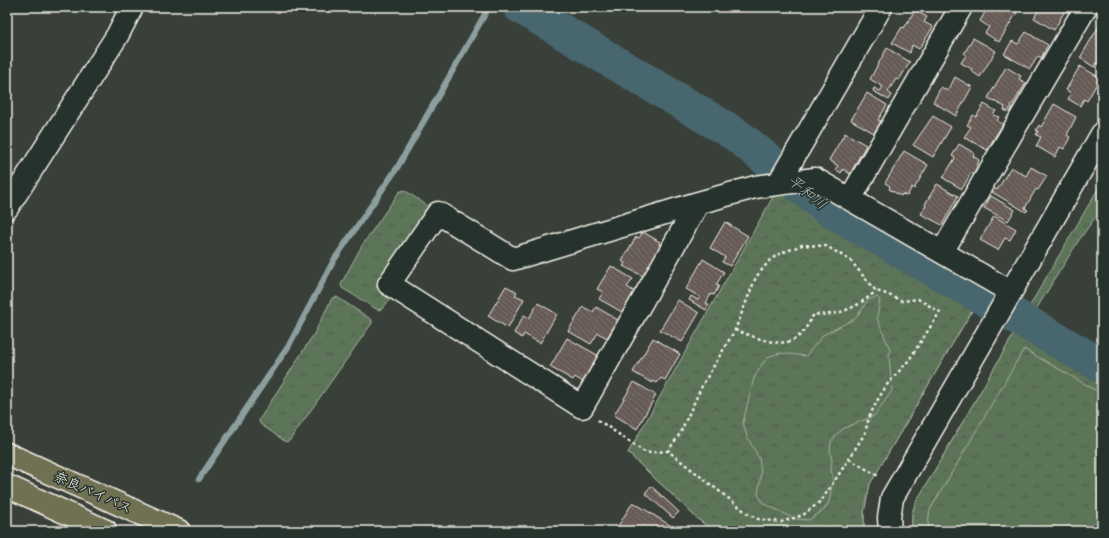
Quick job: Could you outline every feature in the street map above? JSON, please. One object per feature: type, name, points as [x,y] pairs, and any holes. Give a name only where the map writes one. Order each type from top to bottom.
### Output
[{"type":"highway","name":"奈良バイパス","points":[[7,454],[179,531]]},
{"type":"highway","points":[[7,486],[106,531]]},
{"type":"street","points":[[7,208],[117,36],[132,7]]},
{"type":"street","points":[[778,184],[881,7]]},
{"type":"street","points":[[850,199],[961,7]]},
{"type":"street","points":[[942,252],[1086,7]]},
{"type":"street","points":[[890,531],[889,518],[892,498],[1102,134]]},
{"type":"street","points":[[698,203],[582,407],[389,284],[438,213],[513,259],[698,203],[755,187],[815,178],[1011,292]]},
{"type":"path","points":[[582,407],[646,453],[668,451],[747,514],[769,521],[792,520],[813,509],[821,501],[865,433],[869,417],[876,401],[890,381],[909,360],[940,312],[918,299],[902,301],[876,291],[850,260],[826,246],[814,244],[796,247],[770,260],[759,272],[751,287],[735,330],[702,386],[679,435],[668,451]]},
{"type":"path","points":[[735,330],[777,343],[790,342],[802,334],[814,314],[824,315],[842,312],[869,297],[876,291]]},
{"type":"path","points":[[849,459],[881,478]]},
{"type":"green space","points":[[1102,182],[1102,208],[1079,240],[1032,316],[1026,312]]},
{"type":"green space","points":[[404,190],[428,206],[376,287],[391,298],[382,309],[378,310],[342,288],[341,284],[361,247],[399,192]]},
{"type":"green space","points":[[781,193],[967,299],[980,297],[870,484],[864,512],[864,531],[715,531],[700,521],[628,453]]},
{"type":"green space","points":[[781,193],[967,299],[976,284],[980,297],[870,484],[864,512],[864,531],[715,531],[700,521],[628,453],[774,195]],"holes":[[[877,297],[880,300],[877,318],[890,350],[889,356],[892,391],[874,416],[844,428],[836,435],[831,442],[830,452],[833,480],[829,502],[824,510],[809,520],[795,519],[763,503],[758,494],[761,473],[759,458],[747,437],[743,422],[754,378],[763,363],[770,356],[780,353],[806,356],[823,335],[856,318],[868,300]]]},
{"type":"green space","points":[[337,297],[372,320],[372,323],[290,440],[286,442],[260,424],[259,420],[315,332],[332,298]]},
{"type":"green space","points":[[1018,327],[1102,375],[1102,531],[912,531],[912,514],[915,504]]},
{"type":"green space","points":[[1018,327],[1102,375],[1102,394],[1024,349],[930,510],[928,523],[929,531],[912,531],[912,514],[915,504]]},
{"type":"building","points":[[988,7],[1008,7],[1017,12],[999,42],[985,33],[989,27],[980,21]]},
{"type":"building","points":[[1040,7],[1067,7],[1054,30],[1034,18]]},
{"type":"building","points":[[915,10],[927,17],[924,22],[933,27],[919,49],[912,45],[910,53],[892,43],[902,27],[904,28]]},
{"type":"building","points":[[1102,21],[1102,66],[1096,63],[1094,67],[1080,58]]},
{"type":"building","points":[[1026,32],[1048,45],[1041,58],[1038,56],[1030,69],[1004,54],[1012,41],[1018,44]]},
{"type":"building","points":[[973,38],[996,51],[980,77],[971,71],[972,69],[961,63]]},
{"type":"building","points":[[887,48],[910,62],[899,80],[896,79],[888,92],[892,95],[889,100],[873,91],[874,88],[880,91],[883,87],[870,79]]},
{"type":"building","points":[[1080,66],[1100,78],[1087,101],[1084,99],[1080,106],[1068,99],[1071,93],[1066,90]]},
{"type":"building","points":[[1006,67],[1021,76],[1019,79],[1026,83],[1008,112],[1004,110],[1005,107],[988,98]]},
{"type":"building","points":[[955,77],[972,87],[956,116],[933,102],[941,87],[948,91]]},
{"type":"building","points":[[867,93],[887,105],[878,120],[881,121],[874,133],[851,120]]},
{"type":"building","points":[[984,104],[996,111],[993,115],[999,117],[997,121],[1003,124],[987,150],[964,137],[971,127],[967,125],[973,115],[976,117]]},
{"type":"building","points":[[1054,104],[1076,117],[1067,135],[1070,137],[1064,149],[1060,147],[1055,157],[1036,146],[1041,137],[1036,135],[1038,131],[1036,130],[1039,125],[1041,127]]},
{"type":"building","points":[[933,116],[951,127],[933,157],[913,145]]},
{"type":"building","points":[[845,133],[866,145],[850,174],[843,169],[841,173],[835,169],[838,166],[829,160]]},
{"type":"building","points":[[959,144],[974,153],[973,156],[979,160],[974,175],[971,173],[962,189],[943,178],[955,158],[952,156]]},
{"type":"building","points":[[904,151],[928,165],[914,189],[912,187],[907,196],[902,194],[901,196],[889,189],[890,186],[885,183]]},
{"type":"building","points":[[1011,167],[1026,176],[1031,167],[1047,176],[1038,190],[1036,189],[1025,208],[1028,210],[1026,212],[992,192],[995,188],[997,190]]},
{"type":"building","points":[[937,184],[958,196],[942,225],[921,214]]},
{"type":"building","points":[[991,196],[1015,210],[1008,221],[984,208]]},
{"type":"building","points":[[994,216],[1016,229],[1010,240],[1005,238],[998,250],[980,240]]},
{"type":"building","points":[[725,222],[748,236],[730,266],[722,262],[725,257],[710,248]]},
{"type":"building","points":[[643,232],[660,242],[659,244],[661,246],[645,277],[623,266],[625,263],[622,261],[636,237],[639,238]]},
{"type":"building","points":[[703,259],[724,272],[716,285],[719,286],[714,295],[711,294],[706,303],[709,305],[706,310],[689,300],[691,296],[698,300],[700,297],[686,289]]},
{"type":"building","points":[[611,266],[633,279],[627,287],[635,292],[622,312],[599,299],[603,292],[597,289]]},
{"type":"building","points":[[506,286],[517,292],[515,295],[524,299],[508,328],[488,316]]},
{"type":"building","points":[[678,300],[699,313],[682,342],[660,330]]},
{"type":"building","points":[[538,303],[557,314],[540,343],[524,334],[522,338],[514,333],[524,315],[529,318]]},
{"type":"building","points":[[583,307],[593,312],[596,307],[618,320],[607,338],[598,333],[591,344],[568,331]]},
{"type":"building","points":[[567,338],[599,356],[583,382],[575,377],[573,380],[550,367]]},
{"type":"building","points":[[653,338],[680,354],[665,380],[661,378],[657,383],[653,381],[652,383],[633,372]]},
{"type":"building","points":[[634,382],[656,395],[637,429],[614,415]]},
{"type":"building","points":[[651,486],[679,512],[673,518],[645,493]]},
{"type":"building","points":[[633,502],[679,531],[615,531]]},
{"type":"waterway","points":[[199,479],[288,347],[334,260],[397,168],[489,7]]},
{"type":"waterway","name":"平和川","points":[[521,7],[735,134],[829,209],[1102,366]]}]
